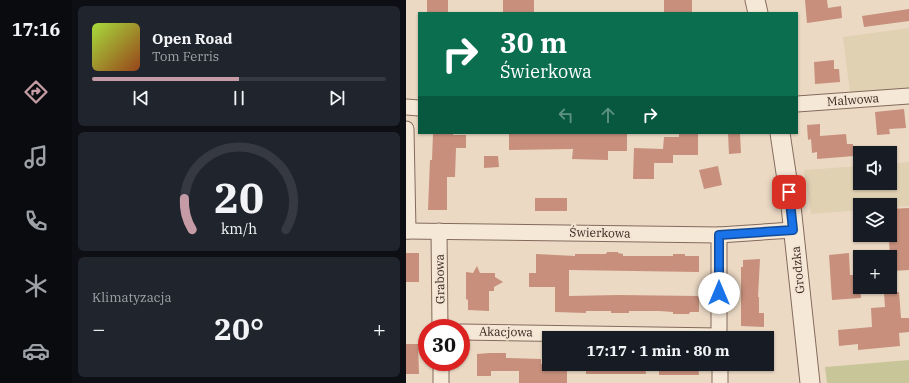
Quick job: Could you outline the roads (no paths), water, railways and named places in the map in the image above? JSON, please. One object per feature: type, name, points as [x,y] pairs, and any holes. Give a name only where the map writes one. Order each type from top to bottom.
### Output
[{"type":"street","points":[[755,0],[758,12]]},
{"type":"street","name":"Malwowa","points":[[798,104],[909,96]]},
{"type":"street","points":[[406,107],[418,108]]},
{"type":"street","points":[[406,129],[407,231]]},
{"type":"street","name":"Grodzka","points":[[780,134],[793,230],[810,383]]},
{"type":"street","name":"Świerkowa","points":[[407,231],[719,235],[793,230]]},
{"type":"street","name":"Grabowa","points":[[439,231],[440,319]]},
{"type":"street","points":[[719,235],[719,331]]},
{"type":"street","name":"Akacjowa","points":[[470,332],[542,334]]},
{"type":"street","points":[[441,371],[441,383]]},
{"type":"street","points":[[720,371],[720,383]]}]
